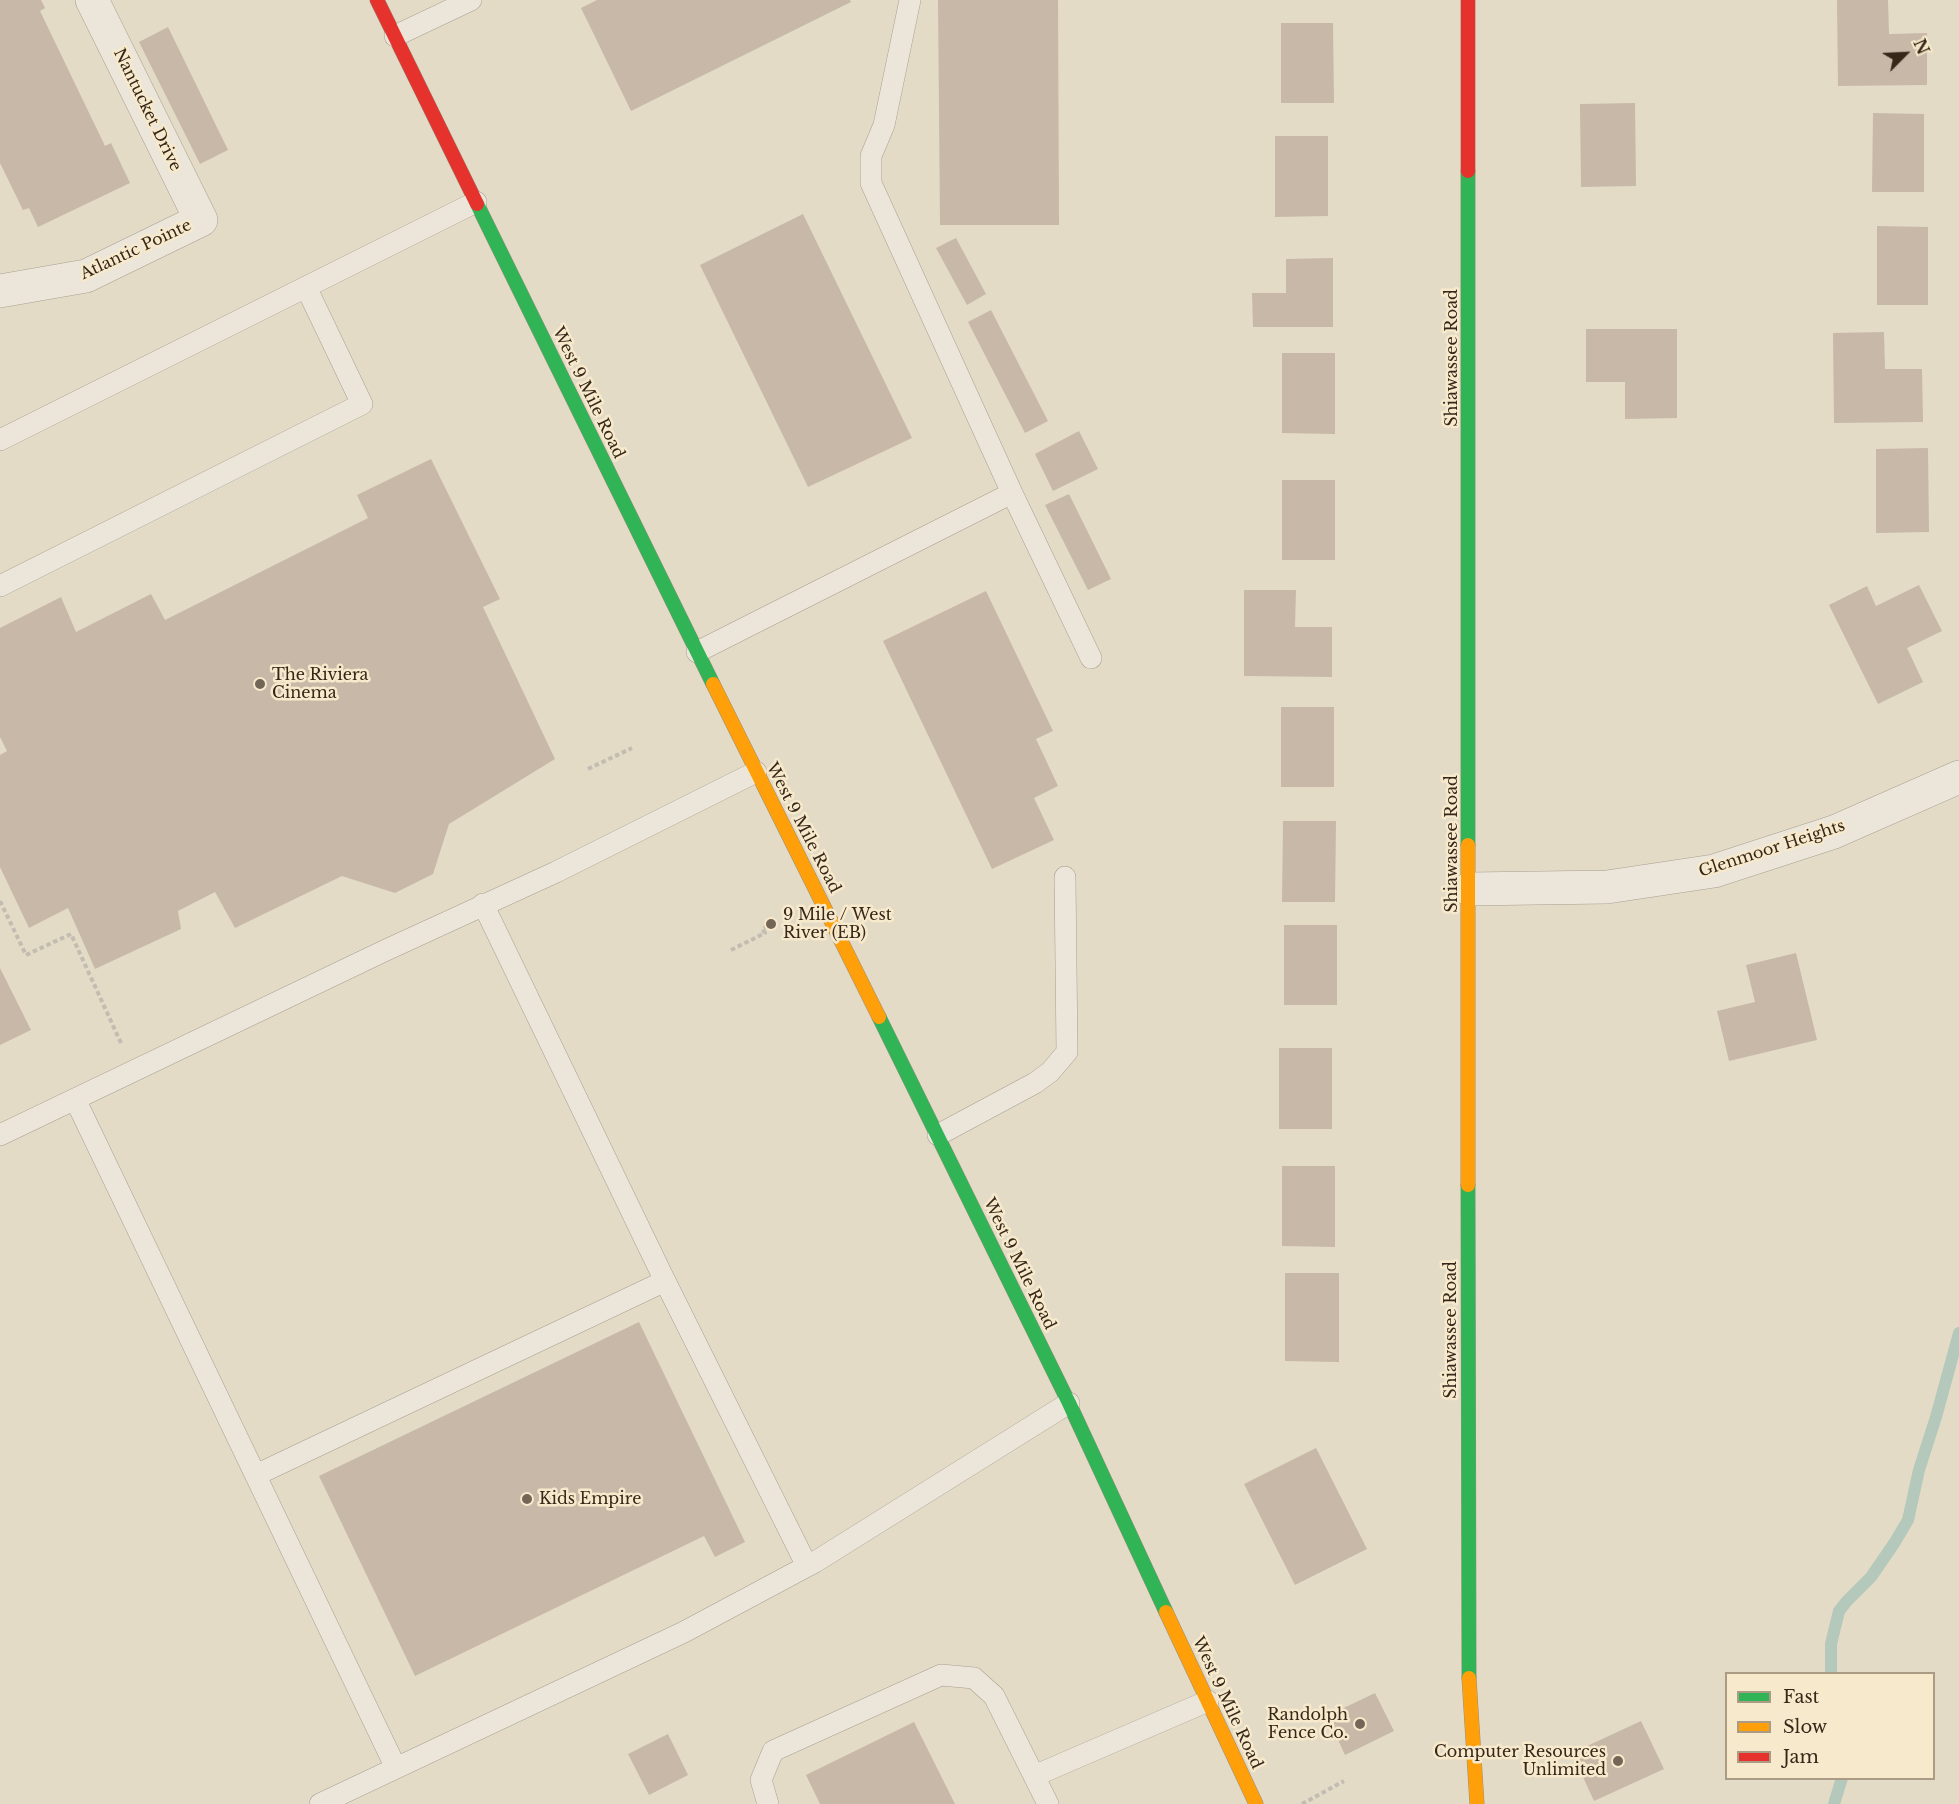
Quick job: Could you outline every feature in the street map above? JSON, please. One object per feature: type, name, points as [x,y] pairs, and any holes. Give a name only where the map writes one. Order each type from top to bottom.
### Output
[{"type":"street","name":"Nantucket Drive","points":[[92,0],[201,220]]},
{"type":"street","name":"West 9 Mile Road","points":[[377,0],[756,772],[938,1135],[1069,1404],[1256,1804]]},
{"type":"street","name":"Shiawassee Road","points":[[1468,0],[1466,1142],[1469,1689],[1477,1804]]},
{"type":"street","name":"Atlantic Pointe","points":[[0,291],[86,276],[201,220]]},
{"type":"street","name":"Glenmoor Heights","points":[[1468,889],[1607,888],[1714,871],[1834,832],[1959,777]]},
{"type":"street","name":"Shiawassee Road","points":[[1461,1758],[1469,1689]]},
{"type":"lane","points":[[395,36],[471,0]]},
{"type":"lane","points":[[910,0],[884,125],[871,156],[871,183],[1012,493],[1091,658]]},
{"type":"lane","points":[[0,440],[476,202]]},
{"type":"lane","points":[[0,586],[362,404],[306,287]]},
{"type":"lane","points":[[697,652],[1012,493]]},
{"type":"lane","points":[[0,1135],[483,904],[556,872],[756,772]]},
{"type":"lane","points":[[938,1135],[1035,1083],[1050,1072],[1067,1052],[1065,877]]},
{"type":"lane","points":[[483,904],[665,1281],[807,1566]]},
{"type":"lane","points":[[75,1099],[396,1768]]},
{"type":"lane","points":[[256,1475],[665,1281]]},
{"type":"lane","points":[[320,1804],[684,1632],[807,1566],[1069,1404]]},
{"type":"lane","points":[[768,1804],[761,1780],[773,1751],[941,1675],[974,1678],[994,1696],[1048,1804]]},
{"type":"lane","points":[[1034,1776],[1208,1701]]},
{"type":"path","points":[[588,769],[632,748]]},
{"type":"path","points":[[0,901],[26,955],[71,934],[135,1070]]},
{"type":"path","points":[[731,950],[765,933],[762,928],[771,924]]},
{"type":"path","points":[[1302,1804],[1344,1781]]},
{"type":"building","points":[[0,0],[41,0],[45,8],[40,11],[105,146],[111,143],[130,183],[38,227],[29,208],[23,210],[0,163]]},
{"type":"building","points":[[597,0],[850,0],[851,2],[631,111],[581,8]]},
{"type":"building","points":[[938,0],[1058,0],[1059,225],[940,225]]},
{"type":"building","points":[[1837,0],[1888,0],[1889,34],[1927,33],[1927,85],[1838,86]]},
{"type":"building","points":[[1281,23],[1333,23],[1334,103],[1281,103]]},
{"type":"building","points":[[168,27],[228,150],[200,164],[139,42]]},
{"type":"building","points":[[1635,103],[1636,186],[1581,187],[1580,104]]},
{"type":"building","points":[[1873,113],[1924,114],[1924,192],[1872,192]]},
{"type":"building","points":[[1275,136],[1328,136],[1328,216],[1275,217]]},
{"type":"building","points":[[803,214],[912,438],[808,487],[700,265]]},
{"type":"building","points":[[1877,226],[1928,227],[1928,305],[1877,305]]},
{"type":"building","points":[[956,238],[986,294],[967,305],[936,248]]},
{"type":"building","points":[[1333,258],[1333,327],[1253,327],[1252,293],[1286,293],[1286,259]]},
{"type":"building","points":[[991,310],[1048,421],[1025,433],[968,322]]},
{"type":"building","points":[[1586,329],[1677,329],[1677,418],[1625,419],[1625,382],[1586,382]]},
{"type":"building","points":[[1884,332],[1885,369],[1922,369],[1923,422],[1834,423],[1833,333]]},
{"type":"building","points":[[1282,353],[1335,353],[1335,434],[1282,433]]},
{"type":"building","points":[[1079,431],[1098,469],[1053,491],[1035,454]]},
{"type":"building","points":[[1928,448],[1929,532],[1876,533],[1876,449]]},
{"type":"building","name":"The Riviera Cinema","points":[[431,459],[500,599],[483,607],[555,759],[449,824],[433,874],[395,893],[342,876],[235,928],[215,892],[178,911],[181,929],[95,969],[68,908],[29,928],[0,867],[0,755],[7,751],[0,737],[0,628],[61,597],[76,632],[151,594],[165,620],[368,518],[357,495]]},
{"type":"building","points":[[1282,480],[1335,480],[1335,560],[1282,560]]},
{"type":"building","points":[[1069,494],[1111,579],[1088,590],[1045,505]]},
{"type":"building","points":[[1919,585],[1942,631],[1907,648],[1923,682],[1878,704],[1829,605],[1867,586],[1876,606]]},
{"type":"building","points":[[1244,590],[1296,590],[1295,627],[1332,627],[1332,677],[1244,676]]},
{"type":"building","points":[[986,591],[1053,731],[1036,739],[1058,786],[1034,798],[1054,840],[992,869],[883,641]]},
{"type":"building","points":[[1281,707],[1334,707],[1334,787],[1281,787]]},
{"type":"building","points":[[1283,821],[1336,821],[1335,902],[1282,902]]},
{"type":"building","points":[[1284,925],[1337,925],[1337,1005],[1284,1005]]},
{"type":"building","points":[[1796,953],[1817,1040],[1729,1061],[1717,1011],[1755,1002],[1746,965]]},
{"type":"building","points":[[0,968],[31,1030],[0,1045]]},
{"type":"building","points":[[1279,1048],[1332,1048],[1332,1129],[1279,1129]]},
{"type":"building","points":[[1282,1166],[1335,1166],[1335,1247],[1282,1246]]},
{"type":"building","points":[[1285,1273],[1339,1273],[1339,1362],[1285,1361]]},
{"type":"building","name":"Kids Empire","points":[[639,1322],[745,1542],[715,1557],[704,1536],[415,1676],[319,1476]]},
{"type":"building","points":[[1316,1448],[1367,1549],[1295,1585],[1244,1484]]},
{"type":"building","name":"Randolph Fence Co.","points":[[1375,1693],[1394,1731],[1345,1755],[1327,1716]]},
{"type":"building","name":"Computer Resources Unlimited","points":[[1641,1721],[1664,1769],[1594,1801],[1572,1753]]},
{"type":"building","points":[[914,1722],[955,1804],[820,1804],[806,1775]]},
{"type":"building","points":[[668,1734],[688,1775],[649,1795],[628,1754]]},
{"type":"waterway","points":[[1831,1672],[1831,1644],[1839,1611],[1871,1577],[1908,1520],[1919,1470],[1959,1333]]},
{"type":"waterway","points":[[1834,1804],[1841,1780]]},
{"type":"traffic: fast","points":[[1468,171],[1468,845]]},
{"type":"traffic: fast","points":[[477,204],[713,684]]},
{"type":"traffic: fast","points":[[879,1017],[1069,1403],[1166,1612]]},
{"type":"traffic: fast","points":[[1468,1185],[1469,1678]]},
{"type":"traffic: slow","points":[[713,684],[879,1017]]},
{"type":"traffic: slow","points":[[1468,845],[1468,1185]]},
{"type":"traffic: slow","points":[[1166,1612],[1256,1804]]},
{"type":"traffic: slow","points":[[1469,1678],[1477,1804]]},
{"type":"traffic: jam","points":[[377,0],[477,204]]},
{"type":"traffic: jam","points":[[1468,0],[1468,171]]},
{"type":"place","name":"The Riviera Cinema","points":[[260,684]]},
{"type":"place","name":"9 Mile / West River (EB)","points":[[771,924]]},
{"type":"place","name":"Kids Empire","points":[[527,1499]]},
{"type":"place","name":"Randolph Fence Co.","points":[[1360,1724]]},
{"type":"place","name":"Computer Resources Unlimited","points":[[1618,1761]]}]
